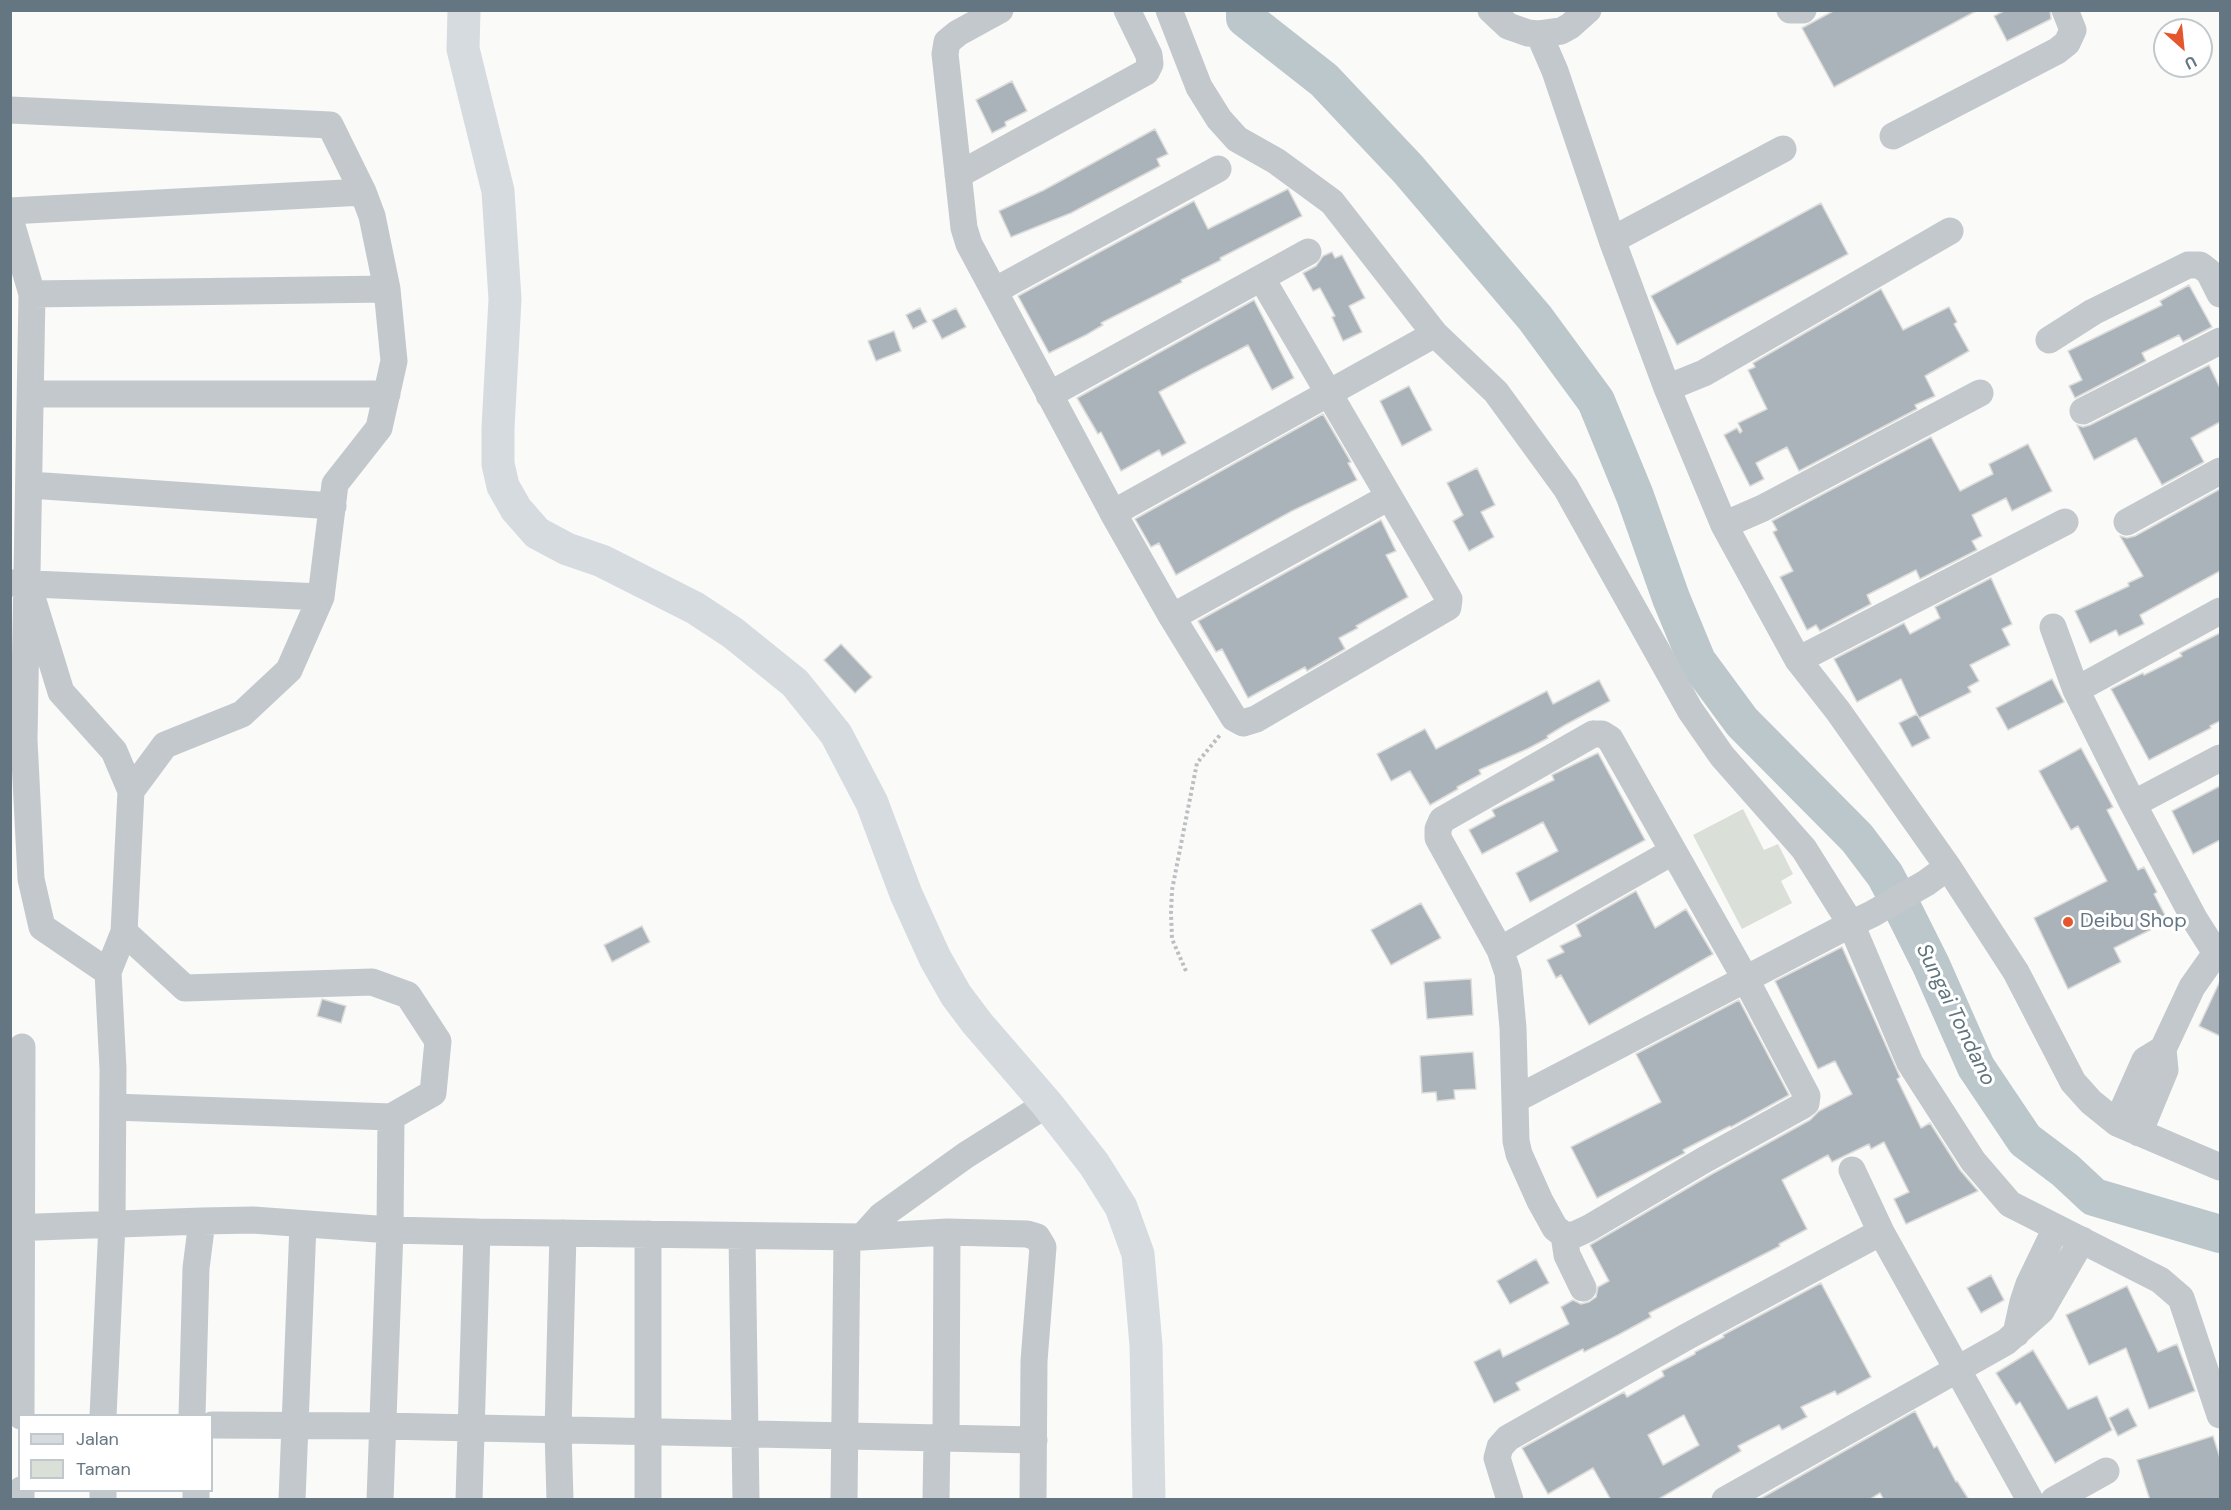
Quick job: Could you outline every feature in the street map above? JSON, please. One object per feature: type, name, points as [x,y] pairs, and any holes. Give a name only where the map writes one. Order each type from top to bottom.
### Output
[{"type":"main road","points":[[464,10],[463,49],[498,191],[505,299],[498,428],[498,464],[503,486],[516,509],[537,533],[567,549],[602,561],[695,608],[733,633],[795,683],[836,734],[872,803],[906,894],[935,958],[956,995],[1094,1164],[1121,1207],[1138,1254],[1146,1345],[1149,1500]]},
{"type":"street","points":[[1000,10],[958,33],[947,42],[945,54],[964,228],[969,244],[1049,396],[1172,617],[1234,718],[1243,723],[1256,719],[1448,607],[1449,599],[1262,279]]},
{"type":"street","points":[[958,175],[1146,72],[1150,64],[1149,55],[1127,10]]},
{"type":"street","points":[[1169,10],[1199,87],[1219,119],[1237,138],[1276,161],[1332,202],[1435,334],[1496,392],[1566,488],[1689,711],[1722,756],[1862,919],[1910,1063],[1973,1161],[2010,1204],[2160,1280],[2181,1298],[2220,1415]]},
{"type":"street","points":[[1491,10],[1508,26],[1528,33],[1550,33],[1580,20],[1588,10]]},
{"type":"street","points":[[1790,10],[1803,10]]},
{"type":"street","points":[[1893,136],[2057,51],[2067,43],[2073,30],[2065,10]]},
{"type":"street","points":[[1550,33],[1555,71],[1612,240],[1667,388],[1724,525],[1798,660],[1838,711],[1948,867],[2016,972],[2073,1082],[2091,1102],[2128,1128],[2220,1167]]},
{"type":"street","points":[[10,110],[330,125],[363,192],[372,216],[387,289],[393,361],[379,428],[335,484],[321,597],[289,670],[242,714],[165,745],[131,791]]},
{"type":"street","points":[[1612,240],[1783,149]]},
{"type":"street","points":[[994,291],[1218,170]]},
{"type":"street","points":[[10,211],[363,192]]},
{"type":"street","points":[[10,219],[32,294],[30,485],[19,583],[31,879],[42,927],[108,972]]},
{"type":"street","points":[[1667,388],[1704,373],[1950,231]]},
{"type":"street","points":[[1049,396],[1308,252]]},
{"type":"street","points":[[2049,340],[2093,312],[2188,265],[2199,265],[2209,272],[2220,294]]},
{"type":"street","points":[[32,294],[387,289]]},
{"type":"street","points":[[1113,513],[1435,334]]},
{"type":"street","points":[[2083,411],[2220,341]]},
{"type":"street","points":[[1724,525],[1763,508],[1980,393]]},
{"type":"street","points":[[32,394],[387,394]]},
{"type":"street","points":[[2127,522],[2220,471]]},
{"type":"street","points":[[30,485],[333,506]]},
{"type":"street","points":[[1172,617],[1389,496]]},
{"type":"street","points":[[1798,660],[2064,522]]},
{"type":"street","points":[[19,583],[321,597]]},
{"type":"street","points":[[19,583],[62,692],[114,751],[131,791],[124,932],[108,972],[113,1069],[112,1224],[103,1414]]},
{"type":"street","points":[[2076,690],[2220,611]]},
{"type":"street","points":[[2053,627],[2076,690],[2133,804],[2195,920],[2219,952],[2192,987],[2163,1049],[2165,1070],[2128,1128]]},
{"type":"street","points":[[1593,734],[1602,734],[1610,739],[1744,978],[1807,1096],[1806,1103],[1588,1228],[1574,1235],[1564,1235],[1555,1228],[1550,1219],[1519,1154],[1516,1141],[1513,1028],[1508,973],[1500,950],[1438,838],[1438,829],[1442,820],[1593,734]]},
{"type":"street","points":[[2133,804],[2220,758]]},
{"type":"street","points":[[1500,950],[1672,852]]},
{"type":"street","points":[[1516,1099],[1744,978],[1862,919],[1926,883],[1948,867]]},
{"type":"street","points":[[113,1107],[391,1117],[432,1093],[438,1041],[408,995],[372,982],[185,988],[124,932]]},
{"type":"street","points":[[21,1414],[16,1228],[22,1047]]},
{"type":"street","points":[[844,1500],[854,1237],[956,1162],[1047,1104]]},
{"type":"street","points":[[380,1500],[390,1230],[391,1117]]},
{"type":"street","points":[[1852,1170],[1881,1232],[2030,1500]]},
{"type":"street","points":[[16,1228],[252,1220],[390,1230],[477,1232],[854,1237],[947,1232],[1027,1234],[1037,1237],[1043,1247],[1035,1361],[1033,1500]]},
{"type":"street","points":[[192,1414],[196,1268],[202,1221]]},
{"type":"street","points":[[292,1500],[303,1224]]},
{"type":"street","points":[[2016,1334],[2029,1284],[2056,1228]]},
{"type":"street","points":[[470,1500],[477,1232]]},
{"type":"street","points":[[936,1500],[942,1437],[947,1232]]},
{"type":"street","points":[[1510,1500],[1497,1458],[1500,1447],[1508,1438],[1688,1336],[1881,1232]]},
{"type":"street","points":[[560,1500],[558,1430],[563,1233]]},
{"type":"street","points":[[648,1234],[648,1500]]},
{"type":"street","points":[[1564,1235],[1568,1255],[1583,1288]]},
{"type":"street","points":[[742,1236],[746,1500]]},
{"type":"street","points":[[1725,1500],[2006,1342],[2041,1311],[2082,1240]]},
{"type":"street","points":[[213,1425],[383,1426],[1034,1440]]},
{"type":"street","points":[[2054,1500],[2106,1471]]},
{"type":"path","points":[[1186,971],[1173,939],[1170,913],[1178,859],[1197,763],[1234,718]]},
{"type":"green space","points":[[1743,809],[1764,850],[1778,844],[1793,874],[1781,881],[1792,903],[1742,929],[1693,835]]},
{"type":"building","points":[[1835,10],[1978,10],[1834,87],[1802,28]]},
{"type":"building","points":[[2006,10],[2050,10],[2051,19],[2007,41],[1994,16]]},
{"type":"building","points":[[1012,81],[1027,111],[1005,122],[1006,126],[992,133],[976,100]]},
{"type":"building","points":[[1155,129],[1168,154],[1157,159],[1160,166],[1071,213],[1011,237],[999,211],[1044,190]]},
{"type":"building","points":[[1288,189],[1302,216],[1220,258],[1221,260],[1181,280],[1182,282],[1101,323],[1103,325],[1086,335],[1049,353],[1018,296],[1194,201],[1208,229]]},
{"type":"building","points":[[1821,203],[1848,254],[1677,345],[1651,296]]},
{"type":"building","points":[[1332,252],[1335,258],[1342,255],[1365,298],[1349,306],[1362,332],[1343,341],[1332,317],[1335,316],[1320,288],[1313,291],[1303,273],[1316,266],[1323,256]]},
{"type":"building","points":[[2189,285],[2212,327],[2183,342],[2179,335],[2142,353],[2146,361],[2075,398],[2069,386],[2082,380],[2068,351],[2162,305],[2160,301]]},
{"type":"building","points":[[1881,289],[1903,330],[1949,307],[1957,322],[1954,324],[1969,351],[1925,376],[1935,396],[1915,405],[1917,409],[1799,471],[1787,447],[1756,463],[1764,479],[1750,486],[1724,435],[1737,428],[1740,433],[1742,431],[1738,423],[1767,409],[1748,370],[1755,367],[1753,363]]},
{"type":"building","points":[[1254,300],[1294,378],[1272,390],[1248,345],[1194,373],[1159,392],[1186,443],[1162,456],[1159,450],[1121,471],[1101,432],[1098,434],[1077,398]]},
{"type":"building","points":[[920,308],[927,322],[913,329],[906,315]]},
{"type":"building","points":[[956,308],[966,327],[942,339],[932,320]]},
{"type":"building","points":[[894,331],[901,351],[876,361],[868,341]]},
{"type":"building","points":[[2209,365],[2220,388],[2220,422],[2191,438],[2204,462],[2162,485],[2136,438],[2094,460],[2077,425],[2083,427],[2090,425]]},
{"type":"building","points":[[1409,386],[1432,430],[1402,446],[1380,401]]},
{"type":"building","points":[[1323,414],[1351,462],[1348,463],[1357,480],[1292,511],[1176,575],[1159,543],[1151,547],[1135,519]]},
{"type":"building","points":[[1931,437],[1960,491],[1993,474],[1989,464],[2028,444],[2052,491],[2012,511],[2006,498],[1972,515],[1982,536],[1972,541],[1977,550],[1920,579],[1916,570],[1867,595],[1871,604],[1820,631],[1816,625],[1807,630],[1780,577],[1793,571],[1773,532],[1777,530],[1772,521]]},
{"type":"building","points":[[1477,468],[1495,505],[1481,512],[1494,537],[1469,551],[1453,521],[1463,515],[1447,483]]},
{"type":"building","points":[[2220,489],[2220,571],[2140,615],[2144,624],[2119,636],[2116,630],[2090,643],[2075,611],[2129,586],[2128,583],[2143,576],[2120,536],[2127,538],[2135,536]]},
{"type":"building","points":[[1381,520],[1396,551],[1386,555],[1408,597],[1339,638],[1345,649],[1307,671],[1305,667],[1248,698],[1222,649],[1216,652],[1198,621]]},
{"type":"building","points":[[1991,578],[2012,624],[2002,629],[2010,645],[1970,665],[1979,681],[1968,687],[1971,692],[1919,718],[1901,679],[1857,702],[1834,659],[1904,623],[1910,634],[1940,618],[1935,607]]},
{"type":"building","points":[[2220,633],[2220,721],[2210,726],[2211,728],[2149,760],[2111,689],[2182,656],[2180,653]]},
{"type":"building","points":[[841,644],[872,677],[855,693],[824,660]]},
{"type":"building","points":[[2052,679],[2064,702],[2008,730],[1996,708]]},
{"type":"building","points":[[1599,680],[1610,701],[1565,725],[1547,736],[1548,738],[1479,770],[1481,774],[1430,805],[1410,771],[1391,781],[1377,754],[1425,729],[1436,749],[1547,691],[1553,704]]},
{"type":"building","points":[[1917,714],[1930,738],[1912,747],[1899,723]]},
{"type":"building","points":[[2081,748],[2113,807],[2107,810],[2138,870],[2144,867],[2157,892],[2154,894],[2168,921],[2114,948],[2121,962],[2068,989],[2034,918],[2107,881],[2078,826],[2071,830],[2039,771]]},
{"type":"building","points":[[1598,753],[1645,840],[1530,902],[1516,873],[1558,851],[1543,822],[1482,854],[1469,830],[1495,816],[1492,810],[1554,780],[1552,775]]},
{"type":"building","points":[[2220,786],[2220,840],[2193,854],[2172,811]]},
{"type":"building","points":[[1636,891],[1655,928],[1686,909],[1713,954],[1589,1025],[1561,975],[1556,978],[1547,960],[1564,952],[1560,946],[1581,936],[1576,925]]},
{"type":"building","points":[[1421,903],[1441,938],[1391,965],[1371,930]]},
{"type":"building","points":[[642,926],[650,942],[612,962],[604,945]]},
{"type":"building","points":[[1842,947],[1900,1077],[1897,1079],[1921,1128],[1930,1123],[1960,1170],[1978,1191],[1906,1224],[1894,1199],[1909,1192],[1884,1142],[1871,1149],[1869,1144],[1832,1162],[1828,1155],[1782,1180],[1807,1229],[1779,1244],[1780,1246],[1649,1313],[1651,1317],[1618,1335],[1584,1352],[1583,1349],[1516,1383],[1520,1390],[1494,1403],[1474,1362],[1500,1349],[1503,1357],[1569,1324],[1561,1307],[1573,1300],[1581,1304],[1596,1297],[1598,1287],[1609,1281],[1590,1245],[1852,1094],[1835,1061],[1818,1069],[1775,981]]},
{"type":"building","points":[[1471,979],[1473,1015],[1427,1019],[1424,982]]},
{"type":"building","points":[[2220,981],[2220,1036],[2199,1026]]},
{"type":"building","points":[[322,999],[346,1006],[341,1023],[317,1016]]},
{"type":"building","points":[[1739,1000],[1789,1095],[1683,1150],[1685,1153],[1597,1198],[1571,1147],[1661,1102],[1636,1054]]},
{"type":"building","points":[[1473,1052],[1476,1089],[1454,1090],[1455,1099],[1437,1101],[1436,1092],[1422,1093],[1420,1056]]},
{"type":"building","points":[[1536,1259],[1549,1283],[1510,1304],[1497,1281]]},
{"type":"building","points":[[1991,1275],[2004,1300],[1981,1313],[1967,1288]]},
{"type":"building","points":[[1821,1283],[1871,1377],[1837,1395],[1835,1391],[1801,1407],[1807,1417],[1782,1430],[1779,1425],[1738,1446],[1741,1451],[1657,1500],[1611,1500],[1593,1468],[1548,1494],[1522,1448],[1624,1392],[1627,1397],[1664,1376],[1662,1371],[1724,1337],[1723,1335]],"holes":[[[1684,1415],[1699,1445],[1663,1465],[1648,1435]]]},
{"type":"building","points":[[2127,1286],[2158,1352],[2177,1344],[2195,1391],[2149,1409],[2126,1348],[2089,1365],[2066,1315]]},
{"type":"building","points":[[2033,1350],[2068,1409],[2097,1396],[2112,1430],[2055,1463],[2020,1402],[2016,1405],[1996,1373]]},
{"type":"building","points":[[2128,1408],[2137,1426],[2118,1436],[2109,1418]]},
{"type":"building","points":[[1915,1411],[1934,1448],[1937,1446],[1956,1482],[1969,1500],[1884,1500],[1880,1493],[1869,1500],[1758,1500]]},
{"type":"building","points":[[2213,1436],[2220,1458],[2220,1500],[2150,1500],[2137,1460]]},
{"type":"waterway","name":"Sungai Tondano","points":[[1245,10],[1245,18],[1324,80],[1408,169],[1535,318],[1596,401],[1635,496],[1671,598],[1697,661],[1742,722],[1857,838],[1885,875],[1931,965],[1976,1067],[2025,1140],[2065,1170],[2094,1197],[2220,1234]]},
{"type":"place","name":"Deibu Shop","points":[[2068,922]]}]
